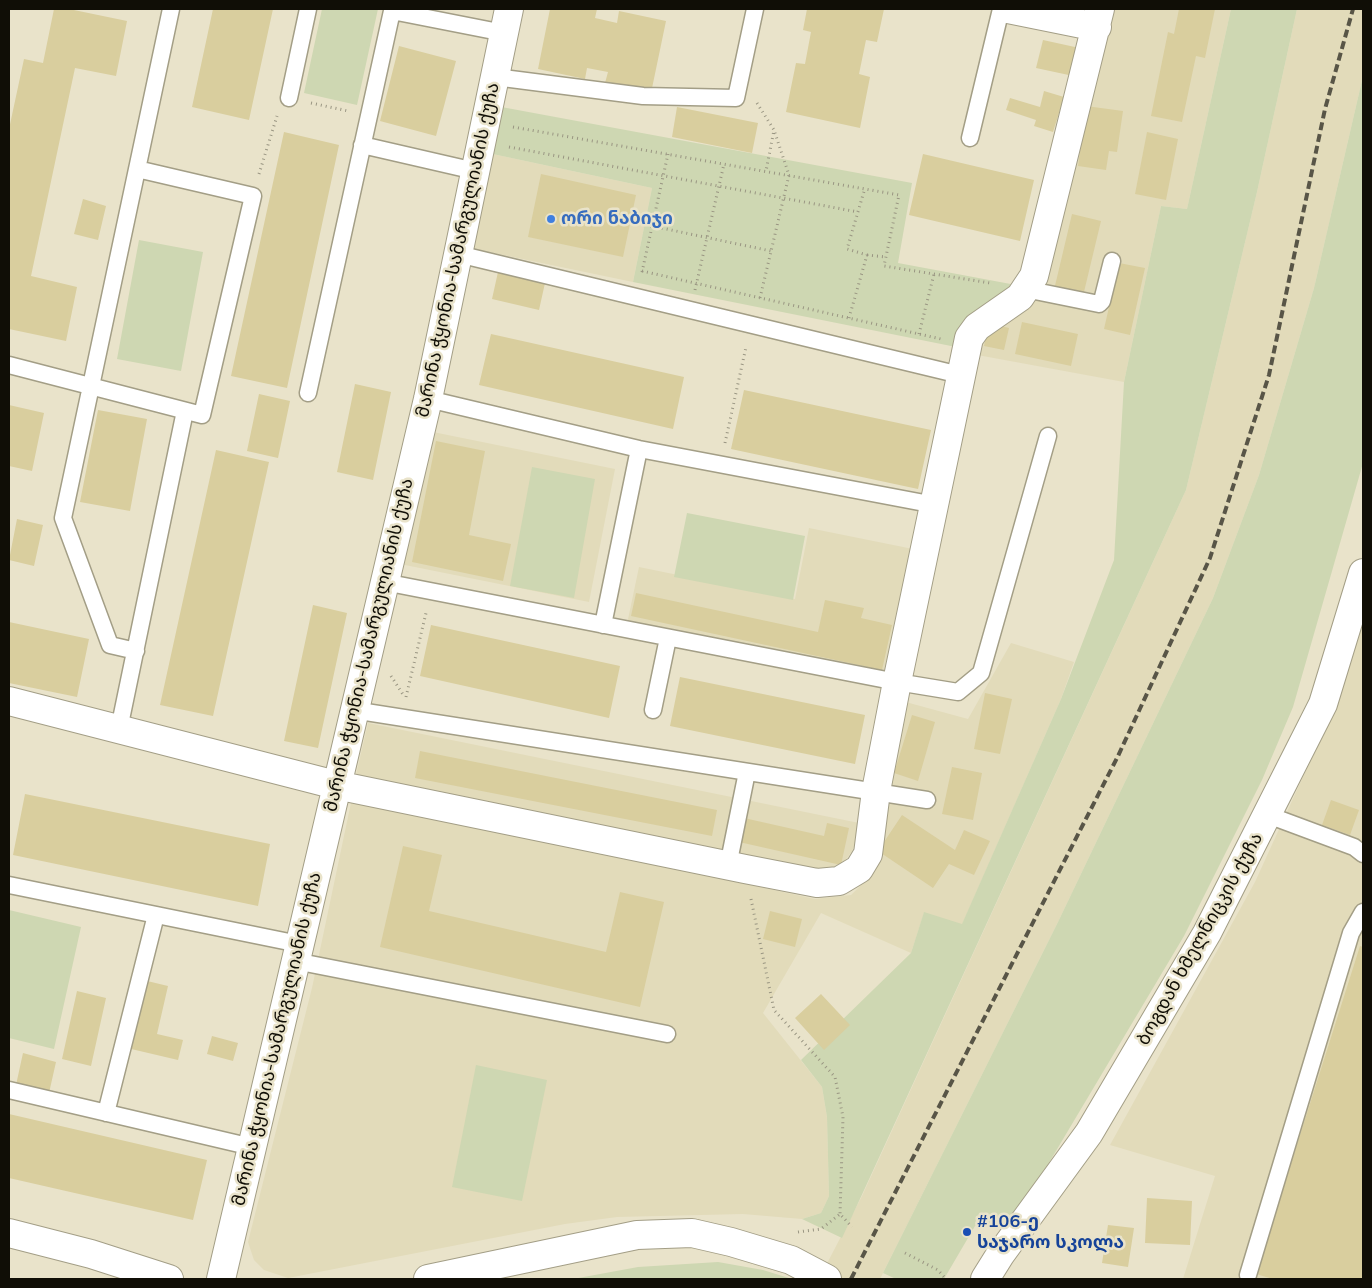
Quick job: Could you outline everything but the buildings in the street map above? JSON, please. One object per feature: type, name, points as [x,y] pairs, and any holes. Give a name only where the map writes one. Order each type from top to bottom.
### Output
[{"type":"street","points":[[9,701],[336,785],[737,868],[817,883],[839,881],[859,869],[868,854],[876,791],[897,682],[967,345],[969,338],[977,327],[1020,297],[1034,276],[1099,18],[1008,9]]},
{"type":"street","name":"მარინა ჭყონია-სამარგულიანის ქუჩა","points":[[221,1279],[353,710],[428,399],[507,21]]},
{"type":"street","name":"ბოგდან ხმელნიცკის ქუჩა","points":[[985,1279],[1000,1255],[1089,1133],[1207,933],[1323,704],[1363,573]]},
{"type":"street","points":[[9,1233],[91,1254],[169,1279]]},
{"type":"street","points":[[428,1279],[637,1235],[692,1233],[731,1242],[791,1260],[827,1279]]},
{"type":"lane","points":[[136,651],[110,645],[63,518],[172,9]]},
{"type":"lane","points":[[289,98],[308,9]]},
{"type":"lane","points":[[495,77],[643,96],[736,98],[755,9]]},
{"type":"lane","points":[[970,138],[1001,9]]},
{"type":"lane","points":[[308,392],[392,11],[507,21]]},
{"type":"lane","points":[[362,145],[475,171]]},
{"type":"lane","points":[[9,365],[202,415],[253,196],[137,169]]},
{"type":"lane","points":[[458,254],[960,375]]},
{"type":"lane","points":[[1025,289],[1099,304],[1102,301],[1112,261]]},
{"type":"lane","points":[[428,399],[640,449],[935,505]]},
{"type":"lane","points":[[119,729],[185,411]]},
{"type":"lane","points":[[384,582],[897,682],[958,692],[981,673],[1048,436]]},
{"type":"lane","points":[[603,625],[640,449]]},
{"type":"lane","points":[[653,710],[668,638]]},
{"type":"lane","points":[[353,710],[927,800]]},
{"type":"lane","points":[[737,868],[747,772]]},
{"type":"lane","points":[[1268,815],[1354,847],[1363,854]]},
{"type":"lane","points":[[9,885],[156,915],[297,952],[667,1034]]},
{"type":"lane","points":[[1248,1275],[1351,933],[1363,912]]},
{"type":"lane","points":[[106,1113],[156,915]]},
{"type":"lane","points":[[9,1090],[252,1147]]},
{"type":"path","points":[[741,77],[774,130],[789,175],[760,298]]},
{"type":"path","points":[[253,196],[278,113],[289,98],[369,115]]},
{"type":"path","points":[[766,171],[774,130]]},
{"type":"path","points":[[483,132],[668,154],[898,195],[884,266],[1025,289]]},
{"type":"path","points":[[483,132],[664,176],[858,212]]},
{"type":"path","points":[[636,297],[668,154]]},
{"type":"path","points":[[691,310],[724,164]]},
{"type":"path","points":[[865,188],[847,249],[867,255],[886,257]]},
{"type":"path","points":[[652,226],[771,250]]},
{"type":"path","points":[[849,318],[867,255]]},
{"type":"path","points":[[642,271],[967,345]]},
{"type":"path","points":[[919,334],[934,274]]},
{"type":"path","points":[[721,464],[751,325]]},
{"type":"path","points":[[402,718],[431,591]]},
{"type":"path","points":[[737,868],[774,1010],[835,1077],[843,1117],[840,1214]]},
{"type":"path","points":[[904,1253],[938,1270],[946,1279]]},
{"type":"shaded area","points":[[1106,9],[1231,9],[1187,209],[1161,206],[1124,382],[972,354],[975,340],[1022,300]]},
{"type":"shaded area","points":[[1297,9],[1363,9],[1363,76],[1314,288],[1259,475],[1213,598],[1057,924],[880,1279],[819,1279],[862,1196],[1186,490],[1257,192]]},
{"type":"shaded area","points":[[488,153],[652,188],[633,282],[465,247]]},
{"type":"shaded area","points":[[428,431],[615,469],[589,602],[400,564]]},
{"type":"shaded area","points":[[809,528],[918,550],[892,679],[627,624],[639,567],[795,599]]},
{"type":"shaded area","points":[[1363,615],[1363,1279],[1183,1279],[1215,1176],[1110,1145],[1255,882],[1332,713]]},
{"type":"shaded area","points":[[1011,643],[1074,662],[1061,699],[962,925],[924,913],[911,953],[821,913],[763,1013],[822,1087],[827,1117],[829,1196],[821,1213],[802,1219],[743,1214],[617,1217],[565,1224],[288,1278],[264,1270],[254,1260],[248,1242],[312,988],[352,798],[815,899],[851,895],[866,880],[902,701],[968,719]]},
{"type":"shaded area","points":[[368,723],[864,824],[852,851],[840,868],[828,875],[355,779]]},
{"type":"green space","points":[[322,9],[378,9],[357,105],[304,93]]},
{"type":"green space","points":[[1231,9],[1297,9],[1257,192],[1186,490],[842,1238],[802,1219],[821,1213],[829,1196],[827,1117],[822,1087],[801,1060],[911,953],[924,912],[962,924],[1061,699],[1114,560],[1124,382],[1161,206],[1187,209]]},
{"type":"green space","points":[[1363,76],[1363,463],[1293,707],[1262,780],[1184,936],[1047,1166],[1010,1218],[975,1226],[944,1279],[896,1279],[883,1273],[1057,924],[1213,598],[1259,475],[1314,288]]},
{"type":"green space","points":[[496,106],[912,183],[898,263],[1016,285],[961,348],[633,282],[652,188],[488,153]]},
{"type":"green space","points":[[139,240],[203,252],[181,371],[117,359]]},
{"type":"green space","points":[[532,467],[595,479],[574,598],[510,586]]},
{"type":"green space","points":[[687,513],[805,536],[793,600],[674,577]]},
{"type":"green space","points":[[9,910],[81,927],[54,1049],[9,1038]]},
{"type":"green space","points":[[476,1065],[547,1080],[522,1201],[452,1187]]},
{"type":"green space","points":[[718,1262],[763,1270],[792,1279],[573,1279],[638,1267]]},
{"type":"railway","points":[[851,1279],[1118,756],[1210,558],[1269,375],[1325,109],[1353,9]]},
{"type":"place","name":"ორი ნაბიჯი","points":[[551,219]]},
{"type":"place","name":"#106-ე საჯარო სკოლა","points":[[967,1232]]}]
